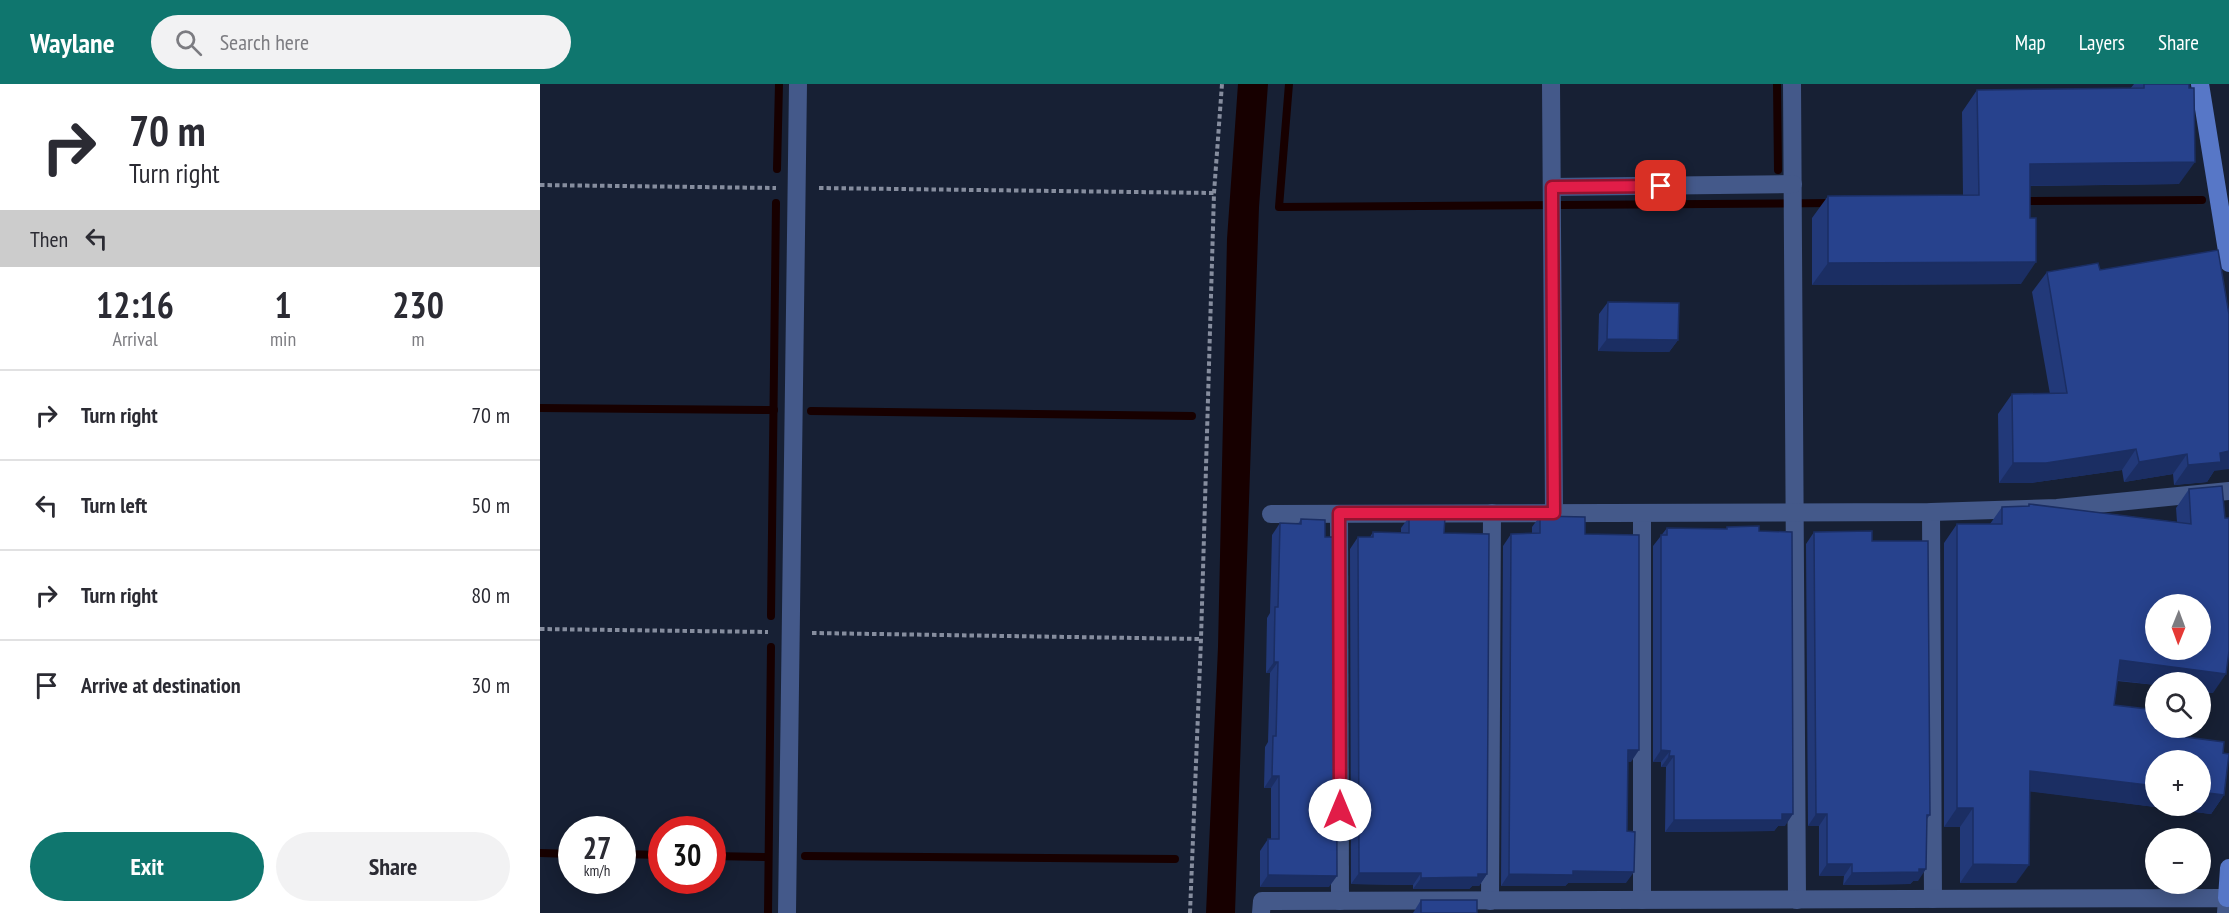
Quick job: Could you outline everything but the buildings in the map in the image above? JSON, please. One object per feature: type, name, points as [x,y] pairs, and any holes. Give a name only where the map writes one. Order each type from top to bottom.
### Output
[{"type":"street","points":[[787,913],[798,84]]},
{"type":"street","points":[[1551,84],[1554,513]]},
{"type":"street","points":[[1792,84],[1797,900]]},
{"type":"street","points":[[2200,84],[2229,263]]},
{"type":"street","points":[[1552,198],[1793,189]]},
{"type":"street","points":[[1271,514],[1931,512],[2057,508],[2229,491]]},
{"type":"street","points":[[1931,512],[1933,899]]},
{"type":"street","points":[[1339,513],[1340,901]]},
{"type":"street","points":[[1490,901],[1492,513]]},
{"type":"street","points":[[1641,513],[1642,900]]},
{"type":"street","points":[[1261,913],[1262,901],[1340,901],[1397,907],[1490,901],[1541,907],[1642,900],[1778,906],[1797,900],[1933,899],[2226,906],[2229,868]]},
{"type":"path","points":[[1190,913],[1215,193],[1222,84]]},
{"type":"path","points":[[540,185],[1215,193]]},
{"type":"path","points":[[540,629],[1201,639]]},
{"type":"shaded area","points":[[1238,84],[1268,84],[1259,207],[1235,913],[1206,913],[1218,647],[1227,239]]},
{"type":"waterway","points":[[777,169],[779,84]]},
{"type":"waterway","points":[[1289,84],[1279,207],[1833,203]]},
{"type":"waterway","points":[[1777,84],[1778,170]]},
{"type":"waterway","points":[[2020,201],[2202,200]]},
{"type":"waterway","points":[[771,616],[776,203]]},
{"type":"waterway","points":[[540,408],[774,410]]},
{"type":"waterway","points":[[811,411],[1192,416]]},
{"type":"waterway","points":[[768,913],[771,647]]},
{"type":"waterway","points":[[540,853],[558,854]]},
{"type":"waterway","points":[[636,854],[648,855]]},
{"type":"waterway","points":[[726,856],[768,857]]},
{"type":"waterway","points":[[805,856],[1175,859]]},
{"type":"route","points":[[1340,810],[1339,513],[1554,513],[1552,187],[1661,186]]}]
